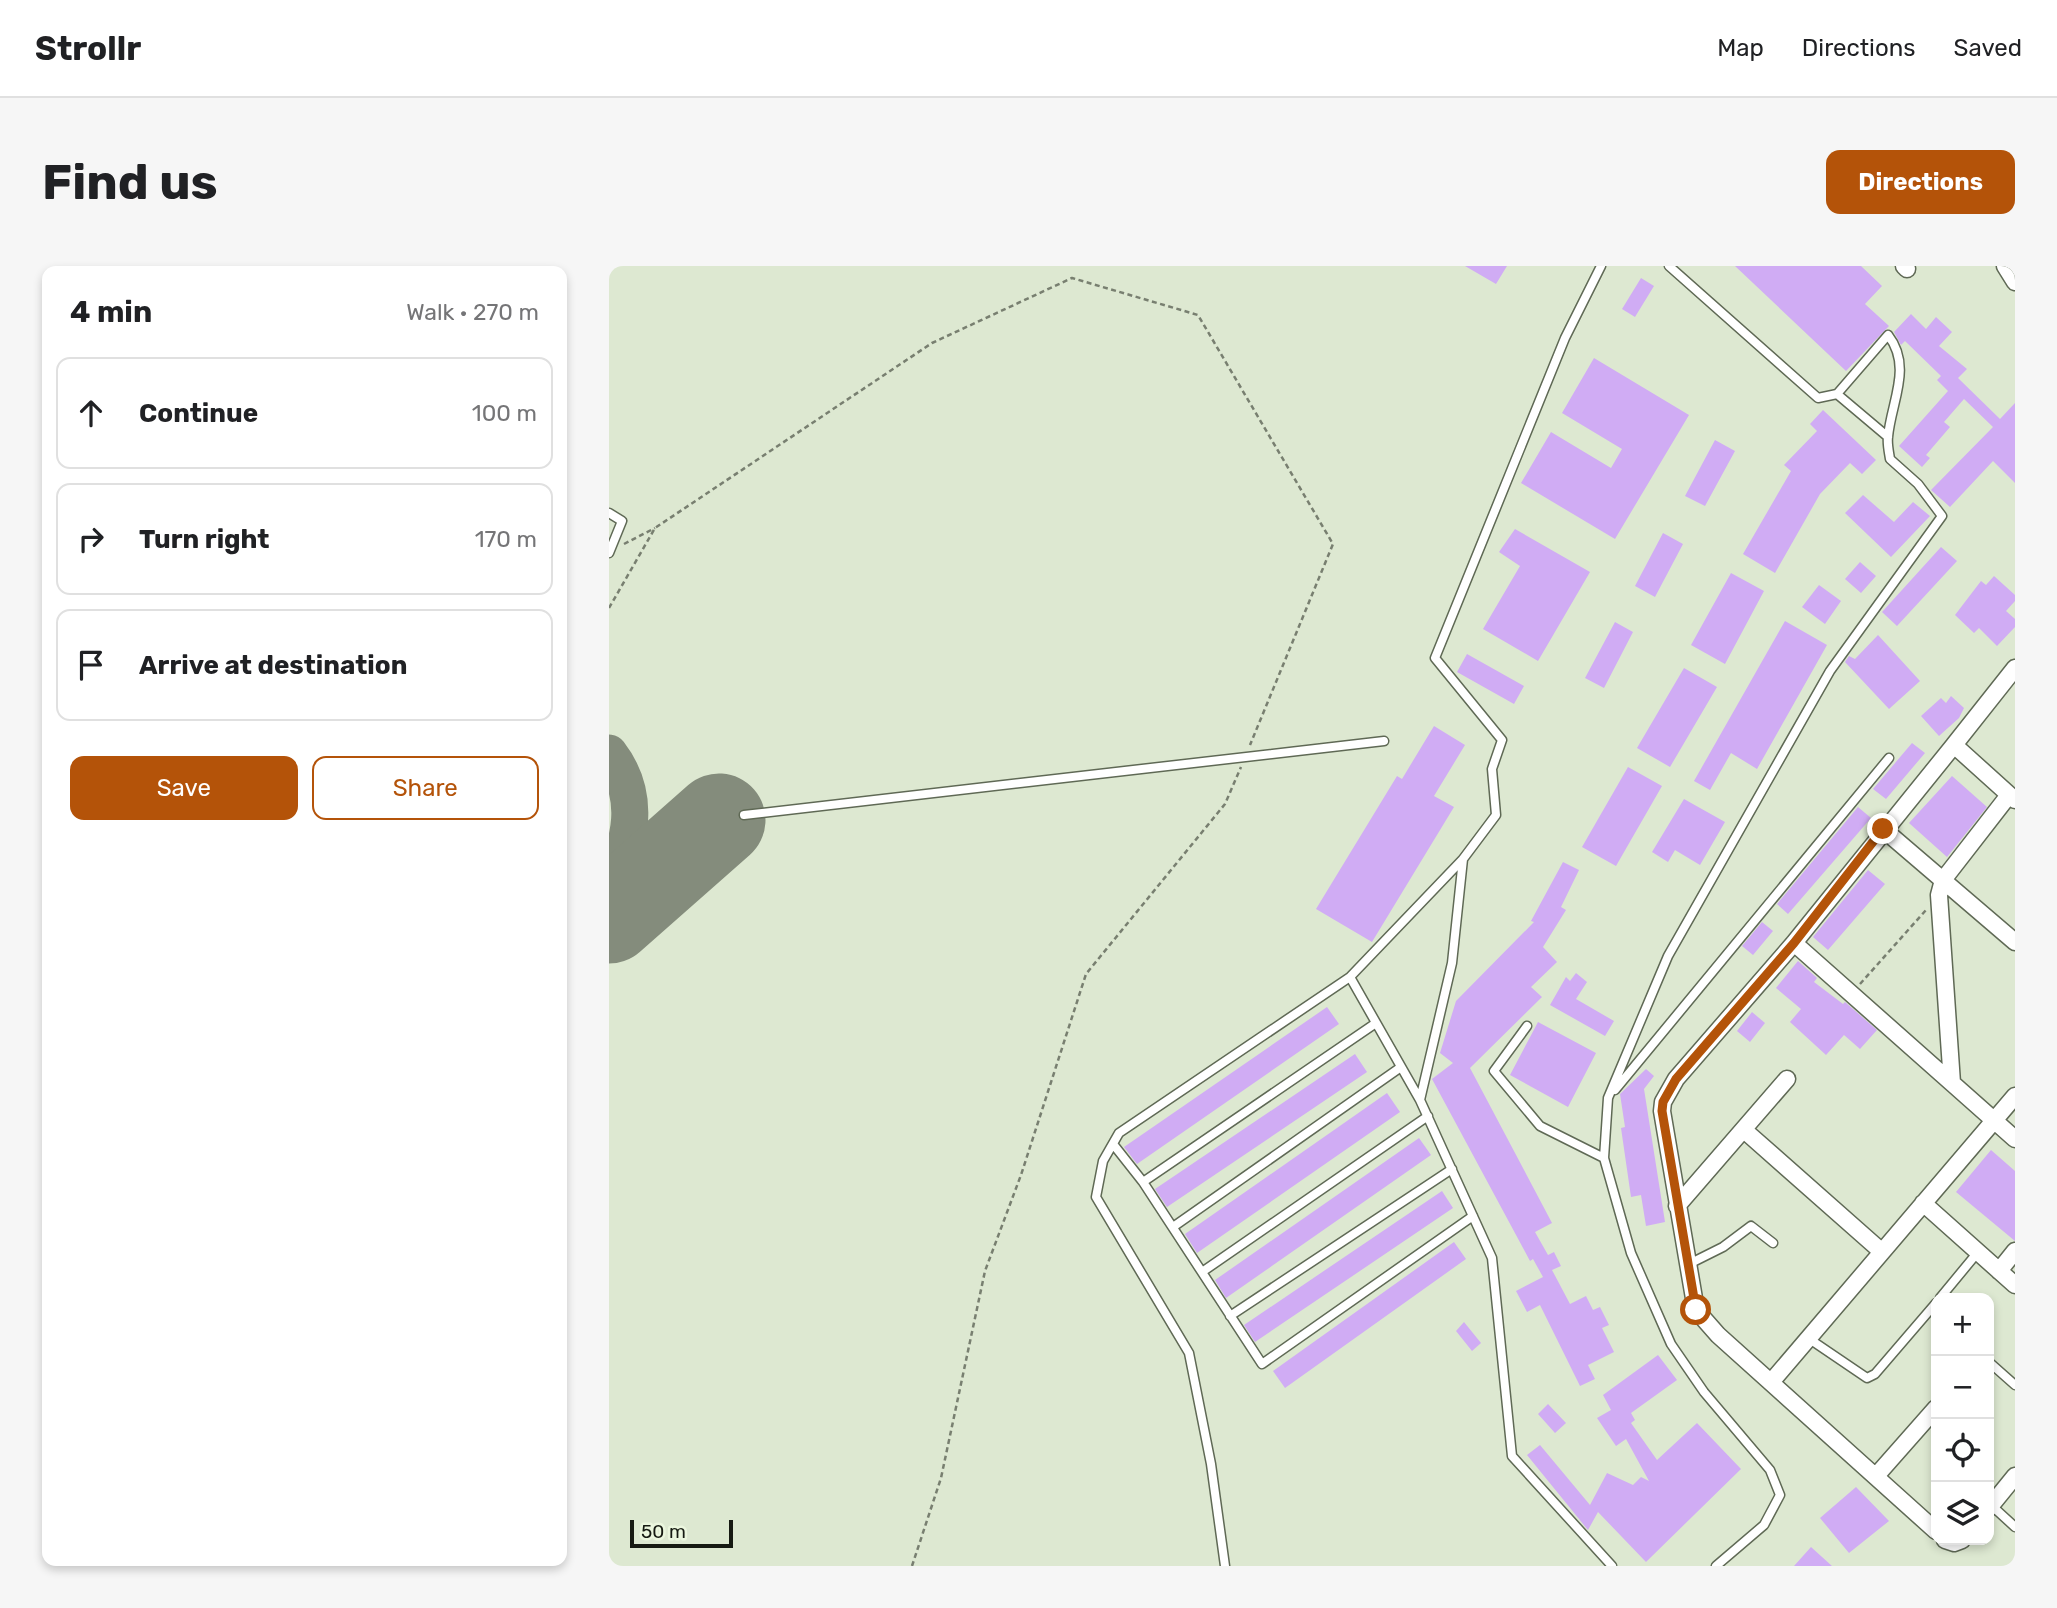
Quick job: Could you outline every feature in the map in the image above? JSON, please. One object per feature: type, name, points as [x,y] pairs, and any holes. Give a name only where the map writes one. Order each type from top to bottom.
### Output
[{"type":"street","points":[[2005,266],[2015,282]]},
{"type":"street","points":[[1931,1526],[1703,1319],[1692,1300],[1663,1102],[1676,1079],[1794,943],[2015,667]]},
{"type":"street","points":[[1952,1083],[1941,888],[2012,797],[1954,745]]},
{"type":"street","points":[[1883,829],[1941,888],[2015,942]]},
{"type":"street","points":[[1794,943],[2015,1139]]},
{"type":"street","points":[[1677,1206],[1787,1079]]},
{"type":"street","points":[[1772,1381],[2015,1096]]},
{"type":"street","points":[[1744,1130],[1881,1251]]},
{"type":"street","points":[[1923,1203],[2015,1285]]},
{"type":"street","points":[[1999,1271],[2015,1251]]},
{"type":"street","points":[[1875,1476],[1931,1414]]},
{"type":"street","points":[[1994,1502],[2015,1476]]},
{"type":"lane","points":[[1225,1566],[1211,1464],[1189,1353],[1096,1197],[1103,1161],[1119,1133],[1350,977],[1463,859],[1496,815],[1492,769],[1502,740],[1435,658],[1565,338],[1601,266]]},
{"type":"lane","points":[[1669,266],[1818,398],[1837,394],[1888,335],[1894,343],[1901,366],[1888,437],[1890,459],[1918,484],[1942,516],[1823,682],[1668,956],[1608,1098],[1604,1158],[1631,1252],[1671,1344],[1704,1392],[1770,1470],[1780,1495],[1764,1525],[1717,1566]]},
{"type":"lane","points":[[1837,394],[1888,437]]},
{"type":"lane","points":[[609,513],[622,522],[610,552]]},
{"type":"lane","points":[[744,815],[1384,741]]},
{"type":"lane","points":[[1608,1098],[1889,758]]},
{"type":"lane","points":[[1420,1100],[1452,963],[1463,859]]},
{"type":"lane","points":[[1350,977],[1420,1100],[1492,1258],[1512,1456],[1612,1566]]},
{"type":"lane","points":[[1143,1182],[1376,1023]]},
{"type":"lane","points":[[1527,1026],[1494,1071],[1540,1126],[1604,1158]]},
{"type":"lane","points":[[1173,1227],[1401,1067]]},
{"type":"lane","points":[[1202,1272],[1427,1116]]},
{"type":"lane","points":[[1113,1144],[1143,1182],[1262,1364],[1473,1216]]},
{"type":"lane","points":[[1230,1315],[1452,1169]]},
{"type":"lane","points":[[1687,1265],[1723,1247],[1751,1226],[1773,1243]]},
{"type":"lane","points":[[1944,1293],[1978,1252]]},
{"type":"lane","points":[[1808,1338],[1867,1378],[1875,1374],[1931,1313]]},
{"type":"lane","points":[[1994,1366],[2015,1385]]},
{"type":"lane","points":[[1994,1510],[2015,1527]]},
{"type":"path","points":[[610,552],[655,528],[932,343],[1072,278],[1198,314],[1333,544],[1225,804],[1086,974],[1021,1175],[985,1271],[940,1478],[912,1566]]},
{"type":"path","points":[[609,608],[655,528]]},
{"type":"path","points":[[1851,994],[1941,888]]},
{"type":"building","points":[[1465,266],[1507,266],[1496,284]]},
{"type":"building","points":[[1735,266],[1861,266],[1882,286],[1865,304],[1889,326],[1846,371]]},
{"type":"building","points":[[1641,278],[1654,286],[1635,317],[1622,309]]},
{"type":"building","points":[[1911,314],[1926,329],[1936,317],[1952,332],[1939,346],[1967,369],[1958,378],[2000,419],[2015,403],[2015,483],[1993,461],[1950,507],[1931,490],[1993,427],[1964,399],[1944,422],[1950,427],[1926,455],[1930,458],[1922,467],[1899,446],[1948,391],[1937,380],[1941,376],[1905,341],[1901,345],[1894,332]]},
{"type":"building","points":[[1594,358],[1689,415],[1615,539],[1521,483],[1551,432],[1611,468],[1622,449],[1562,413]]},
{"type":"building","points":[[1823,410],[1876,460],[1862,474],[1850,463],[1820,494],[1775,573],[1743,554],[1791,471],[1784,465],[1817,431],[1810,424]]},
{"type":"building","points":[[1715,440],[1735,451],[1705,506],[1685,496]]},
{"type":"building","points":[[1863,495],[1894,522],[1913,502],[1930,516],[1891,557],[1845,513]]},
{"type":"building","points":[[1515,529],[1590,572],[1538,661],[1483,629],[1520,566],[1499,552]]},
{"type":"building","points":[[1663,533],[1683,544],[1655,597],[1635,586]]},
{"type":"building","points":[[1941,547],[1957,561],[1897,626],[1882,612]]},
{"type":"building","points":[[1860,562],[1876,576],[1861,593],[1845,579]]},
{"type":"building","points":[[1731,573],[1764,591],[1725,664],[1691,645]]},
{"type":"building","points":[[1994,576],[2015,595],[2015,601],[2006,611],[2015,619],[2015,627],[1997,646],[1979,628],[1974,633],[1955,615],[1981,581],[1986,585]]},
{"type":"building","points":[[1819,585],[1841,601],[1825,624],[1802,607]]},
{"type":"building","points":[[1785,621],[1827,645],[1757,769],[1731,753],[1710,790],[1694,781]]},
{"type":"building","points":[[1615,622],[1633,632],[1604,688],[1585,678]]},
{"type":"building","points":[[1878,635],[1920,681],[1889,709],[1845,662],[1849,656],[1855,659]]},
{"type":"building","points":[[1467,654],[1524,686],[1514,704],[1457,672]]},
{"type":"building","points":[[1684,668],[1717,687],[1670,767],[1637,748]]},
{"type":"building","points":[[1951,696],[1964,708],[1959,718],[1939,736],[1921,716],[1941,698],[1946,703]]},
{"type":"building","points":[[1434,726],[1465,745],[1434,796],[1454,807],[1372,942],[1316,909],[1397,776],[1402,779]]},
{"type":"building","points":[[1912,743],[1925,753],[1886,799],[1873,789]]},
{"type":"building","points":[[1628,767],[1662,786],[1616,866],[1582,847]]},
{"type":"building","points":[[1952,776],[1987,807],[1947,857],[1909,823]]},
{"type":"building","points":[[1684,799],[1725,822],[1700,865],[1675,850],[1668,862],[1652,852]]},
{"type":"building","points":[[1858,807],[1871,818],[1788,914],[1777,904]]},
{"type":"building","points":[[1563,862],[1579,870],[1561,907],[1566,910],[1543,947],[1557,962],[1531,987],[1542,997],[1470,1068],[1552,1223],[1535,1232],[1548,1255],[1554,1252],[1561,1266],[1552,1270],[1570,1304],[1586,1296],[1593,1310],[1600,1307],[1609,1325],[1602,1328],[1614,1352],[1588,1365],[1595,1379],[1580,1386],[1540,1305],[1527,1312],[1516,1291],[1543,1277],[1533,1259],[1530,1261],[1432,1079],[1453,1063],[1440,1053],[1456,1001],[1534,922],[1531,921]]},
{"type":"building","points":[[1868,870],[1885,884],[1828,950],[1813,937]]},
{"type":"building","points":[[1762,922],[1773,931],[1753,955],[1742,946]]},
{"type":"building","points":[[1798,961],[1817,978],[1814,982],[1843,1004],[1845,1002],[1877,1030],[1860,1049],[1844,1035],[1826,1055],[1790,1022],[1801,1009],[1776,988]]},
{"type":"building","points":[[1576,973],[1587,982],[1576,999],[1614,1021],[1605,1036],[1550,1005],[1566,977],[1570,981]]},
{"type":"building","points":[[1327,1007],[1339,1024],[1137,1164],[1124,1147]]},
{"type":"building","points":[[1752,1012],[1765,1023],[1750,1042],[1737,1031]]},
{"type":"building","points":[[1538,1022],[1596,1053],[1568,1107],[1510,1075]]},
{"type":"building","points":[[1355,1054],[1367,1072],[1167,1207],[1155,1189]]},
{"type":"building","points":[[1646,1069],[1654,1076],[1644,1089],[1665,1222],[1646,1226],[1641,1195],[1631,1197],[1621,1128],[1625,1127],[1620,1094]]},
{"type":"building","points":[[1387,1093],[1400,1112],[1197,1253],[1185,1234]]},
{"type":"building","points":[[1419,1138],[1431,1155],[1226,1298],[1215,1280]]},
{"type":"building","points":[[1991,1150],[2015,1171],[2015,1241],[1956,1192]]},
{"type":"building","points":[[1442,1191],[1453,1208],[1255,1342],[1244,1325]]},
{"type":"building","points":[[1454,1242],[1466,1259],[1285,1388],[1273,1371]]},
{"type":"building","points":[[1464,1322],[1481,1343],[1472,1351],[1456,1331]]},
{"type":"building","points":[[1658,1355],[1677,1380],[1631,1413],[1635,1420],[1631,1423],[1657,1460],[1697,1423],[1741,1469],[1646,1562],[1598,1512],[1588,1530],[1527,1455],[1540,1445],[1590,1505],[1607,1473],[1633,1485],[1641,1477],[1649,1481],[1626,1439],[1616,1446],[1597,1418],[1611,1410],[1603,1395]]},
{"type":"building","points":[[1548,1404],[1566,1423],[1555,1433],[1538,1414]]},
{"type":"building","points":[[1856,1487],[1889,1521],[1849,1553],[1820,1518]]},
{"type":"building","points":[[1811,1547],[1832,1566],[1794,1566]]},
{"type":"taxiway","points":[[609,753],[626,786],[630,819],[623,853],[609,886]]},
{"type":"runway","points":[[609,917],[719,820]]},
{"type":"route","points":[[1696,1310],[1692,1300],[1677,1206],[1662,1111],[1663,1102],[1676,1079],[1794,943],[1883,829]]}]
